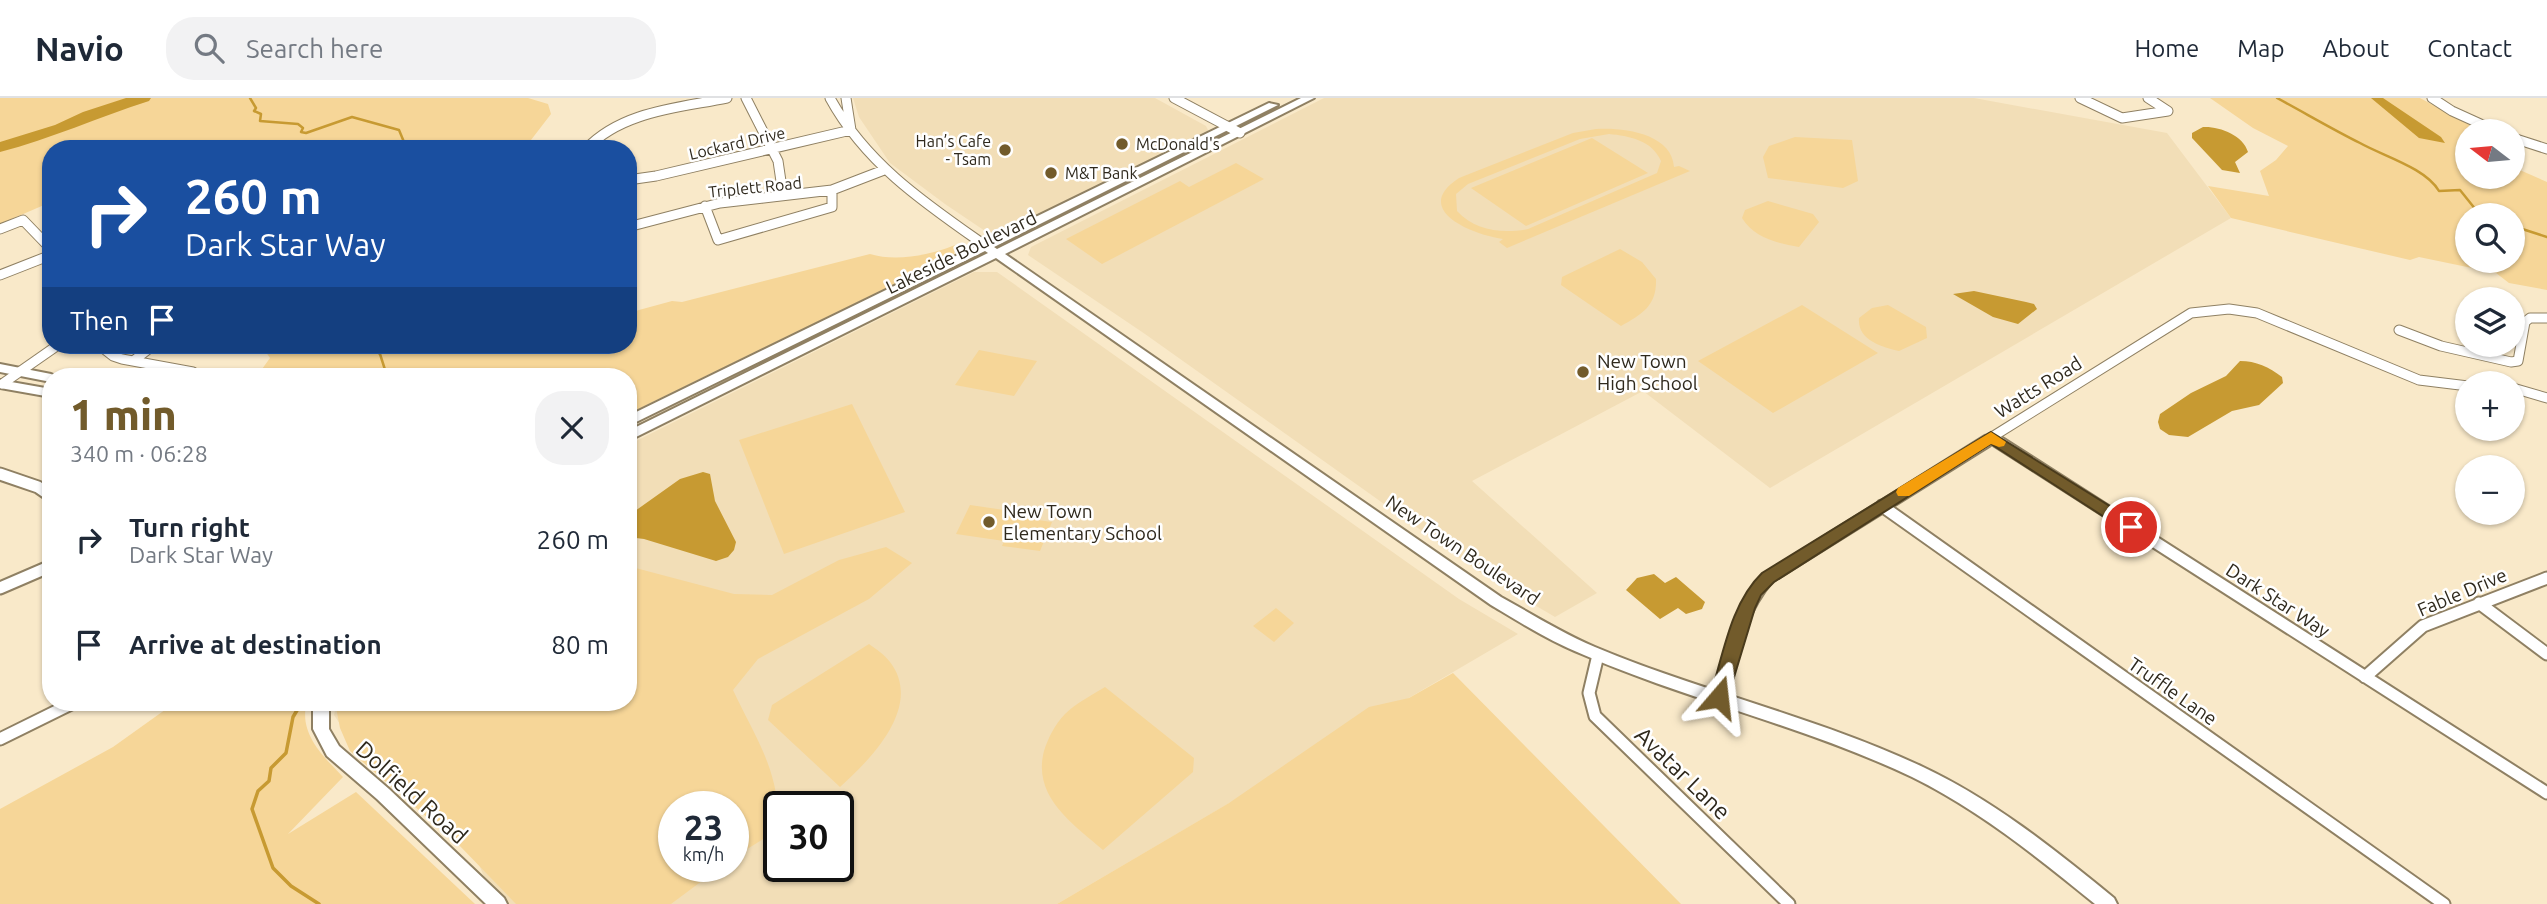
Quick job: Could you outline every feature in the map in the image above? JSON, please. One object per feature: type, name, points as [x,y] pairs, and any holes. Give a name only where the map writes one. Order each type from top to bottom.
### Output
[{"type":"main road","name":"Lakeside Boulevard","points":[[1234,130],[1287,98]]},
{"type":"main road","name":"Lakeside Boulevard","points":[[637,418],[992,249],[1234,130],[1309,98]]},
{"type":"main road","name":"Lakeside Boulevard","points":[[637,432],[992,249]]},
{"type":"main road","name":"New Town Boulevard","points":[[992,249],[1496,601],[1598,655],[1872,752],[1946,786],[2016,831],[2108,904]]},
{"type":"main road","points":[[0,368],[42,376]]},
{"type":"main road","points":[[1,384],[42,391]]},
{"type":"main road","name":"Dolfield Road","points":[[321,711],[321,729],[333,751],[383,794],[498,904]]},
{"type":"street","points":[[594,140],[620,124],[727,98]]},
{"type":"street","points":[[746,98],[781,171],[782,188]]},
{"type":"street","name":"New Town Boulevard","points":[[830,98],[841,118],[884,170],[921,201],[992,249]]},
{"type":"street","points":[[846,98],[851,130]]},
{"type":"street","points":[[1174,98],[1234,130]]},
{"type":"street","points":[[2080,98],[2115,118],[2131,119],[2168,111],[2148,98]]},
{"type":"street","points":[[2432,98],[2469,119]]},
{"type":"street","name":"Lockard Drive","points":[[637,179],[851,130]]},
{"type":"street","points":[[2525,142],[2547,149]]},
{"type":"street","name":"Triplett Road","points":[[637,224],[705,206],[832,190],[884,170]]},
{"type":"street","points":[[705,206],[718,240],[832,206],[832,190]]},
{"type":"street","points":[[0,229],[23,220],[42,240]]},
{"type":"street","points":[[0,275],[42,259]]},
{"type":"street","name":"Watts Road","points":[[1719,697],[1754,591],[1784,565],[2191,313],[2229,309],[2257,313],[2419,380],[2455,384]]},
{"type":"street","points":[[2399,330],[2441,346],[2511,362],[2518,361],[2525,322],[2530,318],[2547,318]]},
{"type":"street","points":[[1,384],[45,354]]},
{"type":"street","points":[[110,354],[171,368]]},
{"type":"street","points":[[133,361],[142,354]]},
{"type":"street","points":[[2525,392],[2547,398]]},
{"type":"street","name":"Dark Star Way","points":[[1991,437],[2547,793]]},
{"type":"street","points":[[0,474],[42,489]]},
{"type":"street","name":"Truffle Lane","points":[[1882,506],[2444,904]]},
{"type":"street","points":[[0,588],[42,570]]},
{"type":"street","name":"Fable Drive","points":[[2365,677],[2423,626],[2547,578]]},
{"type":"street","points":[[2479,603],[2547,654]]},
{"type":"street","name":"Avatar Lane","points":[[1598,655],[1587,693],[1595,716],[1789,904]]},
{"type":"street","points":[[0,739],[57,711]]},
{"type":"shaded area","points":[[0,98],[528,98],[548,104],[551,114],[531,140],[42,140],[42,206],[0,224]]},
{"type":"shaded area","points":[[853,98],[1155,98],[1206,126],[1209,132],[995,235],[945,204],[890,163],[859,117]]},
{"type":"shaded area","name":"New Town High School","points":[[1324,98],[1974,98],[2167,133],[2231,218],[1770,488],[1643,391],[1472,481],[1597,593],[1555,617],[1484,575],[1145,334],[1028,255],[1031,247]]},
{"type":"shaded area","points":[[2210,98],[2420,98],[2459,119],[2455,119],[2455,189],[2525,189],[2525,172],[2547,182],[2547,290],[2509,283],[2496,273],[2525,273],[2525,203],[2455,203],[2455,264],[2419,257],[2410,260],[2231,218],[2208,186],[2269,196],[2260,171],[2276,160],[2288,146],[2253,128]]},
{"type":"shaded area","points":[[2371,98],[2383,98],[2441,137],[2445,143],[2419,138]]},
{"type":"shaded area","points":[[2203,127],[2223,130],[2241,141],[2248,152],[2235,162],[2240,173],[2222,170],[2192,138],[2192,133]]},
{"type":"shaded area","points":[[1596,129],[1632,131],[1665,146],[1674,167],[1679,166],[1690,171],[1507,248],[1499,242],[1503,239],[1490,237],[1463,226],[1443,210],[1441,200],[1446,190],[1459,178],[1573,133]],"holes":[[[1609,134],[1639,140],[1652,148],[1661,161],[1657,173],[1528,229],[1499,231],[1481,227],[1457,211],[1456,194],[1468,184],[1580,139]]]},
{"type":"shaded area","points":[[1795,137],[1852,140],[1858,181],[1843,188],[1768,178],[1763,157],[1769,146]]},
{"type":"shaded area","points":[[1592,138],[1648,173],[1526,226],[1471,188]]},
{"type":"shaded area","points":[[1236,163],[1264,179],[1102,264],[1066,239],[1180,181],[1189,187]]},
{"type":"shaded area","points":[[1768,201],[1813,214],[1819,222],[1799,247],[1760,235],[1742,218],[1745,210]]},
{"type":"shaded area","points":[[955,245],[954,255],[637,410],[637,368],[263,368],[270,358],[267,354],[637,354],[637,311],[672,301],[682,302],[870,254],[891,257],[935,252]]},
{"type":"shaded area","points":[[1620,249],[1642,262],[1656,279],[1654,296],[1647,308],[1621,326],[1561,285],[1562,277]]},
{"type":"shaded area","name":"New Town Elementary School","points":[[974,272],[997,272],[1459,599],[1518,634],[1057,904],[496,904],[473,851],[365,761],[334,715],[335,711],[637,711],[637,440]]},
{"type":"shaded area","points":[[1974,291],[2034,304],[2037,309],[2018,324],[1993,317],[1953,294]]},
{"type":"shaded area","points":[[1802,305],[1878,353],[1773,413],[1698,361]]},
{"type":"shaded area","points":[[1888,305],[1926,327],[1927,338],[1899,351],[1878,345],[1866,337],[1859,326],[1859,318],[1872,308]]},
{"type":"shaded area","points":[[979,350],[1037,361],[1014,396],[955,385]]},
{"type":"shaded area","points":[[2240,361],[2267,368],[2282,377],[2283,383],[2259,405],[2232,411],[2188,437],[2169,435],[2160,429],[2160,414],[2191,393],[2226,376]]},
{"type":"shaded area","points":[[852,404],[905,512],[784,554],[739,440]]},
{"type":"shaded area","points":[[703,472],[710,474],[715,501],[736,542],[728,557],[716,561],[637,538],[637,510],[680,479]]},
{"type":"shaded area","points":[[970,505],[1018,512],[1016,517],[1052,522],[1040,551],[1002,546],[1004,541],[956,534]]},
{"type":"shaded area","points":[[886,547],[912,563],[869,599],[758,659],[733,690],[765,756],[775,789],[763,791],[763,839],[749,848],[749,791],[658,791],[658,882],[701,882],[671,904],[516,904],[458,844],[350,751],[340,728],[337,711],[637,711],[637,568],[734,594],[772,595],[839,560]]},
{"type":"shaded area","points":[[1654,574],[1665,583],[1676,577],[1705,602],[1702,609],[1686,614],[1678,608],[1660,619],[1626,590],[1637,578]]},
{"type":"shaded area","points":[[1276,608],[1294,623],[1274,642],[1253,626]]},
{"type":"shaded area","points":[[869,644],[890,662],[899,679],[901,696],[889,731],[865,762],[840,787],[768,720],[772,705]]},
{"type":"shaded area","points":[[1453,673],[1681,904],[1057,904],[1229,803],[1369,707],[1409,698]]},
{"type":"shaded area","points":[[1105,687],[1194,758],[1193,772],[1103,850],[1068,819],[1049,796],[1042,767],[1044,751],[1061,718],[1074,706]]},
{"type":"shaded area","points":[[163,711],[305,711],[306,724],[314,743],[343,777],[288,834],[356,792],[475,904],[0,904],[0,809],[113,747]]},
{"type":"waterway","points":[[0,147],[61,129],[89,115],[143,98]]},
{"type":"waterway","points":[[250,98],[256,108],[254,111],[261,114],[260,121],[298,124],[303,128],[301,132],[306,133],[352,117],[399,130],[403,140]]},
{"type":"waterway","points":[[2277,98],[2414,169],[2439,191],[2460,190],[2470,203]]},
{"type":"waterway","points":[[2525,230],[2547,237]]},
{"type":"waterway","points":[[380,354],[384,368]]},
{"type":"waterway","points":[[297,711],[286,753],[271,768],[269,781],[258,791],[252,809],[273,868],[291,886],[319,904]]},
{"type":"slow traffic","points":[[1904,492],[1991,437],[1999,442]]},
{"type":"place","name":"McDonald's","points":[[1122,144]]},
{"type":"place","name":"Han’s Cafe - Tsam","points":[[1005,150]]},
{"type":"place","name":"M&T Bank","points":[[1051,173]]},
{"type":"place","name":"New Town High School","points":[[1583,372]]},
{"type":"place","name":"New Town Elementary School","points":[[989,522]]},
{"type":"route","points":[[1719,697],[1746,608],[1754,591],[1784,565],[1991,437],[2131,527]]}]
